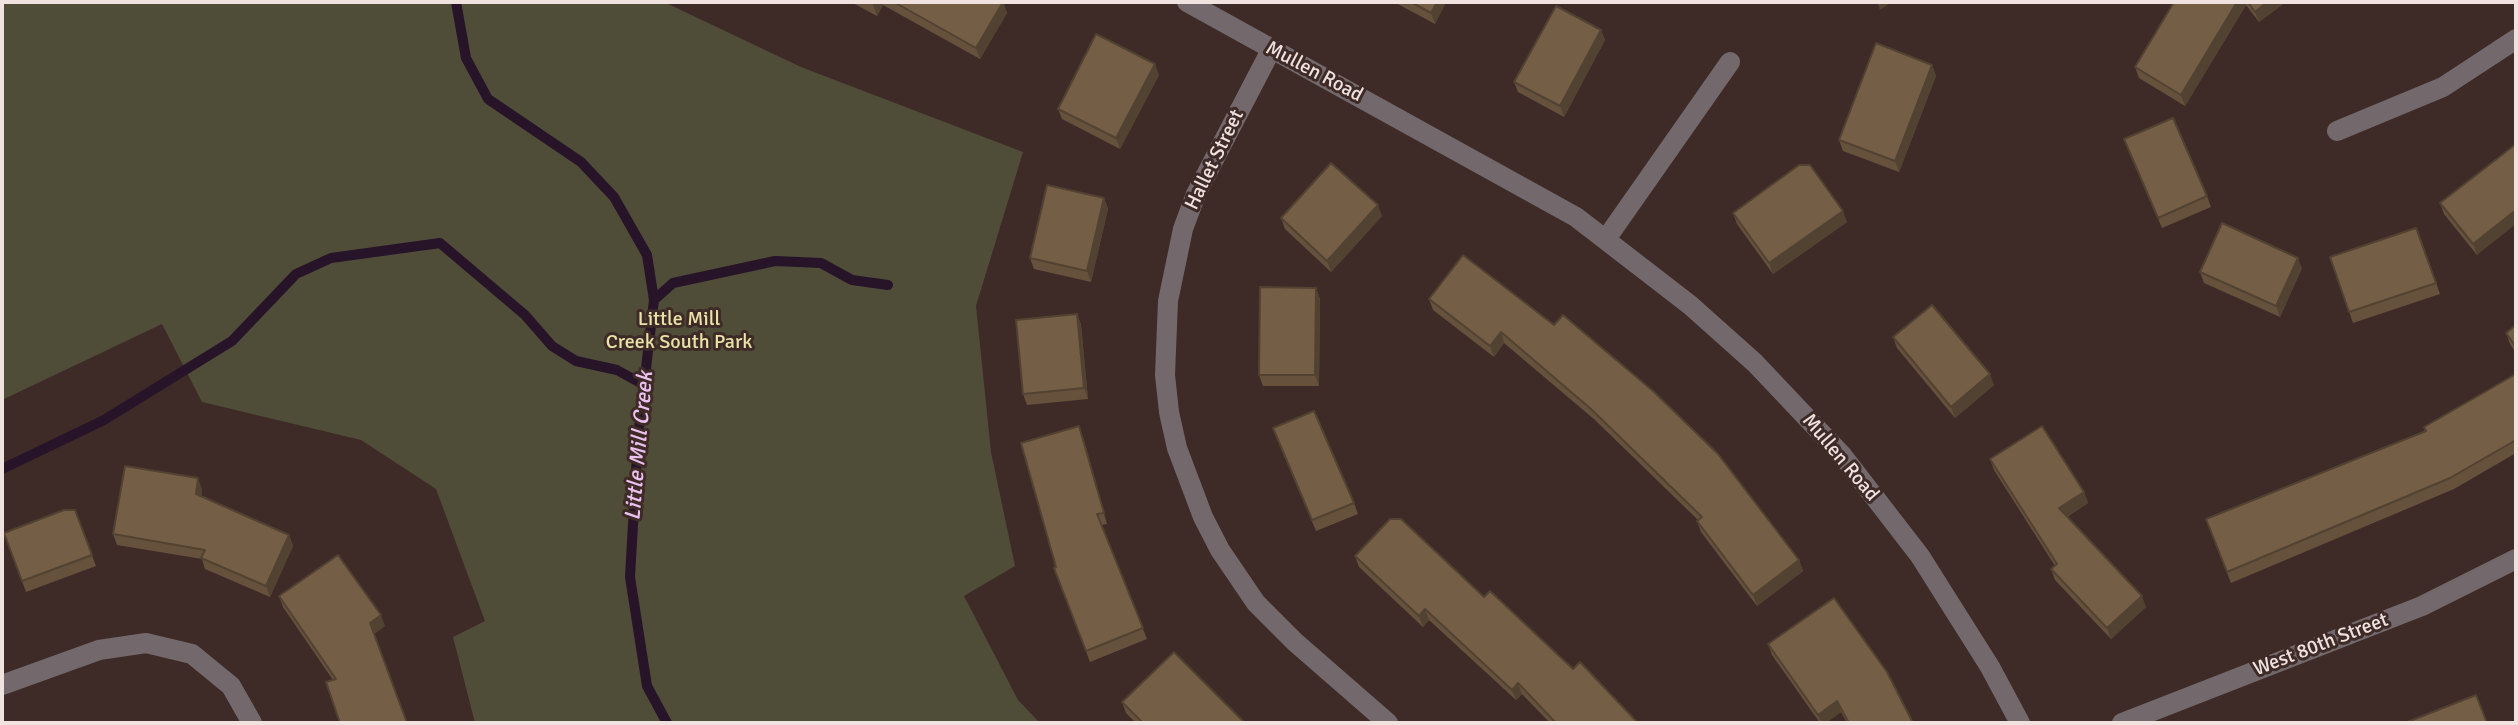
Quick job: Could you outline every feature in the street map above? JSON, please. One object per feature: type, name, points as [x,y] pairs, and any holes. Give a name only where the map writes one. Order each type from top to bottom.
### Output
[{"type":"street","name":"Mullen Road","points":[[1187,2],[1576,217],[1690,305],[1755,363],[1842,455],[1920,556],[1990,667],[2020,723]]},
{"type":"street","points":[[2337,131],[2443,87],[2516,39]]},
{"type":"street","name":"Hallet Street","points":[[1271,50],[1196,194],[1183,229],[1168,301],[1165,375],[1169,412],[1177,448],[1203,517],[1220,550],[1256,603],[1295,642],[1388,723]]},
{"type":"street","points":[[1606,239],[1730,62]]},
{"type":"street","name":"West 80th Street","points":[[2122,723],[2422,606],[2516,559]]},
{"type":"street","points":[[2,685],[99,650],[146,643],[192,654],[231,686],[252,723]]},
{"type":"green space","name":"Little Mill Creek South Park","points":[[2,2],[664,2],[801,67],[1023,152],[976,306],[991,452],[1015,566],[964,596],[1018,700],[1040,723],[475,723],[453,637],[485,621],[436,489],[361,440],[202,402],[162,324],[2,400]]},
{"type":"building","points":[[894,2],[1003,2],[976,48]]},
{"type":"building","points":[[1411,2],[1437,2],[1431,13]]},
{"type":"building","points":[[2174,2],[2237,2],[2181,95],[2135,67]]},
{"type":"building","points":[[2248,2],[2267,2],[2255,12]]},
{"type":"building","points":[[1556,6],[1601,30],[1560,106],[1514,82]]},
{"type":"building","points":[[1096,34],[1155,64],[1116,138],[1058,109]]},
{"type":"building","points":[[1876,43],[1932,65],[1895,161],[1839,140]]},
{"type":"building","points":[[2173,118],[2207,196],[2158,218],[2124,139]]},
{"type":"building","points":[[2516,144],[2516,210],[2473,244],[2440,203]]},
{"type":"building","points":[[1331,163],[1378,205],[1327,261],[1281,218]]},
{"type":"building","points":[[1799,165],[1810,165],[1843,211],[1769,263],[1733,213]]},
{"type":"building","points":[[1047,185],[1104,198],[1087,271],[1030,258]]},
{"type":"building","points":[[2222,223],[2298,258],[2276,306],[2200,272]]},
{"type":"building","points":[[2416,228],[2436,283],[2349,312],[2330,257]]},
{"type":"building","points":[[1463,255],[1554,325],[1563,315],[1653,391],[1718,454],[1799,560],[1753,595],[1697,521],[1702,517],[1591,409],[1501,332],[1490,346],[1429,299]]},
{"type":"building","points":[[1260,287],[1316,288],[1315,375],[1259,375]]},
{"type":"building","points":[[1932,305],[1990,374],[1951,407],[1893,337]]},
{"type":"building","points":[[1077,314],[1084,388],[1023,394],[1016,320]]},
{"type":"building","points":[[2516,325],[2516,347],[2506,333]]},
{"type":"building","points":[[2516,374],[2516,440],[2450,478],[2227,572],[2206,519],[2426,431],[2424,427]]},
{"type":"building","points":[[1314,411],[1354,503],[1312,520],[1273,428]]},
{"type":"building","points":[[1079,426],[1104,513],[1097,514],[1143,628],[1086,651],[1054,568],[1021,443]]},
{"type":"building","points":[[2042,426],[2084,492],[2059,508],[2142,596],[2107,628],[2051,569],[2057,564],[1990,459]]},
{"type":"building","points":[[125,466],[198,478],[196,494],[289,535],[266,586],[201,558],[205,550],[113,534]]},
{"type":"building","points":[[64,510],[75,510],[92,555],[22,581],[4,533]]},
{"type":"building","points":[[1390,519],[1401,519],[1484,597],[1490,591],[1573,669],[1580,662],[1637,722],[1556,723],[1518,683],[1512,690],[1425,609],[1419,616],[1355,556]]},
{"type":"building","points":[[338,555],[381,615],[370,623],[407,723],[340,723],[326,682],[336,679],[279,596]]},
{"type":"building","points":[[1834,598],[1887,672],[1913,723],[1849,723],[1837,701],[1818,715],[1768,644]]},
{"type":"building","points":[[1174,652],[1245,723],[1143,723],[1122,702]]},
{"type":"building","points":[[2476,695],[2487,723],[2405,723]]},
{"type":"waterway","name":"Little Mill Creek","points":[[456,2],[466,58],[488,99],[581,162],[614,197],[647,255],[654,300],[638,436],[630,577],[647,686],[667,723]]},
{"type":"waterway","points":[[2,469],[104,420],[232,341],[296,274],[331,258],[440,243],[525,315],[552,346],[576,361],[617,370],[644,385]]},
{"type":"waterway","points":[[654,300],[673,283],[775,261],[821,263],[852,280],[888,285]]}]
